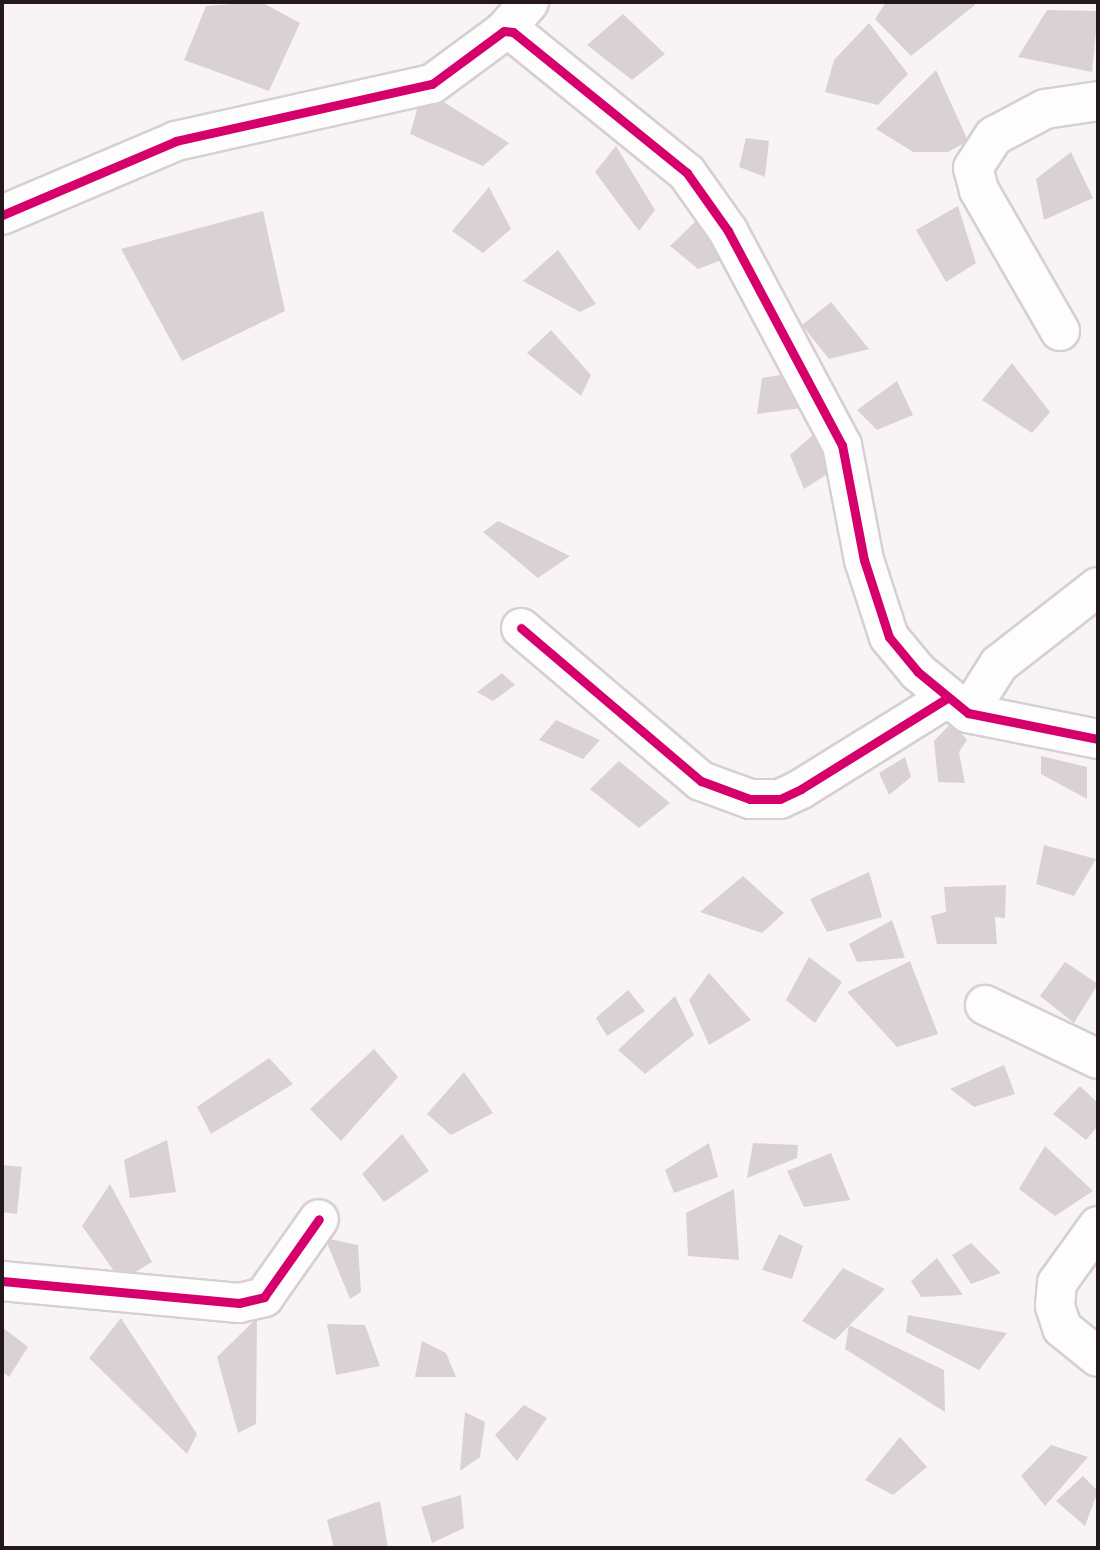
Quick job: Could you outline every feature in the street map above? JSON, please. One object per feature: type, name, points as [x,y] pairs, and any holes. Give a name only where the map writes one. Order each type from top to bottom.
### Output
[{"type":"street","points":[[2,215],[176,141],[432,84],[504,32],[529,2]]},
{"type":"street","points":[[504,32],[554,60],[687,173],[728,231],[842,445],[864,560],[889,637],[958,706],[1098,739]]},
{"type":"street","points":[[1060,331],[979,190],[973,168],[1004,130],[1045,109],[1098,101]]},
{"type":"street","points":[[521,628],[701,781],[750,799],[780,799],[958,706],[999,664],[1098,587]]},
{"type":"street","points":[[985,1005],[1098,1059]]},
{"type":"street","points":[[2,1281],[239,1303],[264,1297],[319,1219]]},
{"type":"street","points":[[1098,1226],[1057,1283],[1055,1306],[1062,1328],[1098,1357]]},
{"type":"building","points":[[261,2],[300,23],[269,91],[184,60],[206,6]]},
{"type":"building","points":[[886,2],[974,2],[975,5],[911,56],[875,19]]},
{"type":"building","points":[[1047,10],[1098,11],[1092,72],[1018,57]]},
{"type":"building","points":[[623,14],[665,54],[632,80],[587,45]]},
{"type":"building","points":[[869,23],[908,74],[878,105],[825,92],[834,60]]},
{"type":"building","points":[[936,70],[968,141],[948,152],[913,152],[876,129]]},
{"type":"building","points":[[423,89],[509,143],[483,166],[410,134]]},
{"type":"building","points":[[746,138],[769,141],[765,177],[739,167]]},
{"type":"building","points":[[616,146],[655,210],[639,231],[595,172]]},
{"type":"building","points":[[1071,152],[1093,198],[1044,220],[1036,179]]},
{"type":"building","points":[[489,187],[511,229],[483,253],[452,231]]},
{"type":"building","points":[[958,206],[976,263],[946,282],[916,230]]},
{"type":"building","points":[[263,211],[285,311],[182,361],[121,249]]},
{"type":"building","points":[[699,218],[727,258],[698,269],[670,246]]},
{"type":"building","points":[[558,250],[596,304],[580,312],[523,281]]},
{"type":"building","points":[[831,302],[869,349],[829,359],[802,325]]},
{"type":"building","points":[[551,330],[591,375],[581,396],[527,353]]},
{"type":"building","points":[[1012,363],[1050,412],[1032,433],[982,400]]},
{"type":"building","points":[[792,373],[801,408],[757,414],[762,378]]},
{"type":"building","points":[[897,381],[913,415],[877,430],[857,410]]},
{"type":"building","points":[[820,429],[832,471],[804,489],[790,455]]},
{"type":"building","points":[[498,521],[570,556],[538,578],[483,532]]},
{"type":"building","points":[[502,673],[515,685],[493,701],[477,692]]},
{"type":"building","points":[[556,720],[600,740],[583,759],[539,740]]},
{"type":"building","points":[[952,722],[967,740],[959,752],[965,783],[938,782],[934,741]]},
{"type":"building","points":[[1041,756],[1087,767],[1087,799],[1041,774]]},
{"type":"building","points":[[905,757],[911,777],[889,795],[879,773]]},
{"type":"building","points":[[619,761],[670,803],[639,828],[590,789]]},
{"type":"building","points":[[1044,845],[1096,859],[1074,896],[1036,884]]},
{"type":"building","points":[[869,872],[882,917],[827,932],[810,899]]},
{"type":"building","points":[[743,876],[784,913],[762,933],[700,912]]},
{"type":"building","points":[[1006,885],[1005,918],[995,917],[997,944],[937,944],[931,916],[946,912],[944,887]]},
{"type":"building","points":[[892,920],[905,958],[857,962],[849,944]]},
{"type":"building","points":[[809,957],[842,982],[815,1023],[786,1000]]},
{"type":"building","points":[[910,961],[938,1034],[897,1047],[847,992]]},
{"type":"building","points":[[1065,962],[1098,984],[1074,1023],[1040,996]]},
{"type":"building","points":[[709,973],[751,1020],[709,1045],[689,1000]]},
{"type":"building","points":[[628,990],[645,1011],[607,1036],[596,1018]]},
{"type":"building","points":[[675,996],[694,1035],[645,1074],[618,1050]]},
{"type":"building","points":[[374,1049],[398,1077],[341,1141],[310,1109]]},
{"type":"building","points":[[269,1058],[293,1084],[211,1134],[197,1107]]},
{"type":"building","points":[[1004,1065],[1015,1094],[974,1107],[950,1089]]},
{"type":"building","points":[[464,1072],[493,1113],[451,1135],[427,1114]]},
{"type":"building","points":[[1080,1086],[1098,1103],[1098,1126],[1086,1140],[1053,1114]]},
{"type":"building","points":[[402,1134],[429,1171],[384,1202],[362,1174]]},
{"type":"building","points":[[167,1140],[176,1192],[130,1198],[124,1160]]},
{"type":"building","points":[[709,1143],[718,1177],[674,1193],[665,1170]]},
{"type":"building","points":[[753,1143],[798,1145],[797,1158],[747,1178]]},
{"type":"building","points":[[1045,1146],[1093,1191],[1055,1216],[1019,1189]]},
{"type":"building","points":[[831,1153],[850,1200],[804,1207],[787,1171]]},
{"type":"building","points":[[2,1165],[22,1167],[17,1214],[2,1212]]},
{"type":"building","points":[[110,1184],[152,1262],[121,1281],[82,1226]]},
{"type":"building","points":[[734,1189],[739,1260],[688,1256],[686,1213]]},
{"type":"building","points":[[779,1234],[803,1246],[792,1279],[762,1270]]},
{"type":"building","points":[[325,1238],[358,1245],[361,1292],[350,1299]]},
{"type":"building","points":[[971,1243],[1001,1273],[971,1284],[952,1255]]},
{"type":"building","points":[[937,1258],[963,1295],[921,1297],[911,1281]]},
{"type":"building","points":[[843,1268],[885,1289],[835,1340],[802,1321]]},
{"type":"building","points":[[908,1315],[1007,1333],[979,1370],[906,1332]]},
{"type":"building","points":[[121,1318],[197,1434],[187,1454],[89,1358]]},
{"type":"building","points":[[257,1318],[256,1424],[238,1433],[217,1357]]},
{"type":"building","points":[[327,1324],[365,1325],[380,1366],[336,1375]]},
{"type":"building","points":[[849,1325],[944,1370],[945,1412],[845,1349]]},
{"type":"building","points":[[2,1327],[28,1347],[9,1377],[2,1371]]},
{"type":"building","points":[[422,1341],[446,1353],[456,1377],[415,1377]]},
{"type":"building","points":[[524,1405],[547,1418],[517,1461],[495,1435]]},
{"type":"building","points":[[465,1412],[485,1422],[480,1457],[460,1471]]},
{"type":"building","points":[[900,1437],[927,1467],[893,1495],[865,1480]]},
{"type":"building","points":[[1051,1445],[1088,1457],[1045,1506],[1021,1476]]},
{"type":"building","points":[[1083,1476],[1098,1491],[1085,1526],[1056,1501]]},
{"type":"building","points":[[461,1495],[464,1528],[432,1543],[421,1507]]},
{"type":"building","points":[[380,1501],[388,1548],[334,1548],[327,1520]]},
{"type":"cycle path","points":[[2,215],[176,141],[432,84],[504,31],[513,32],[687,173],[728,231],[842,445],[864,560],[889,637],[918,672],[968,713],[1098,739]]},
{"type":"cycle path","points":[[521,628],[701,781],[750,799],[780,799],[801,789],[947,698]]},
{"type":"cycle path","points":[[2,1281],[239,1303],[264,1297],[319,1219]]}]
